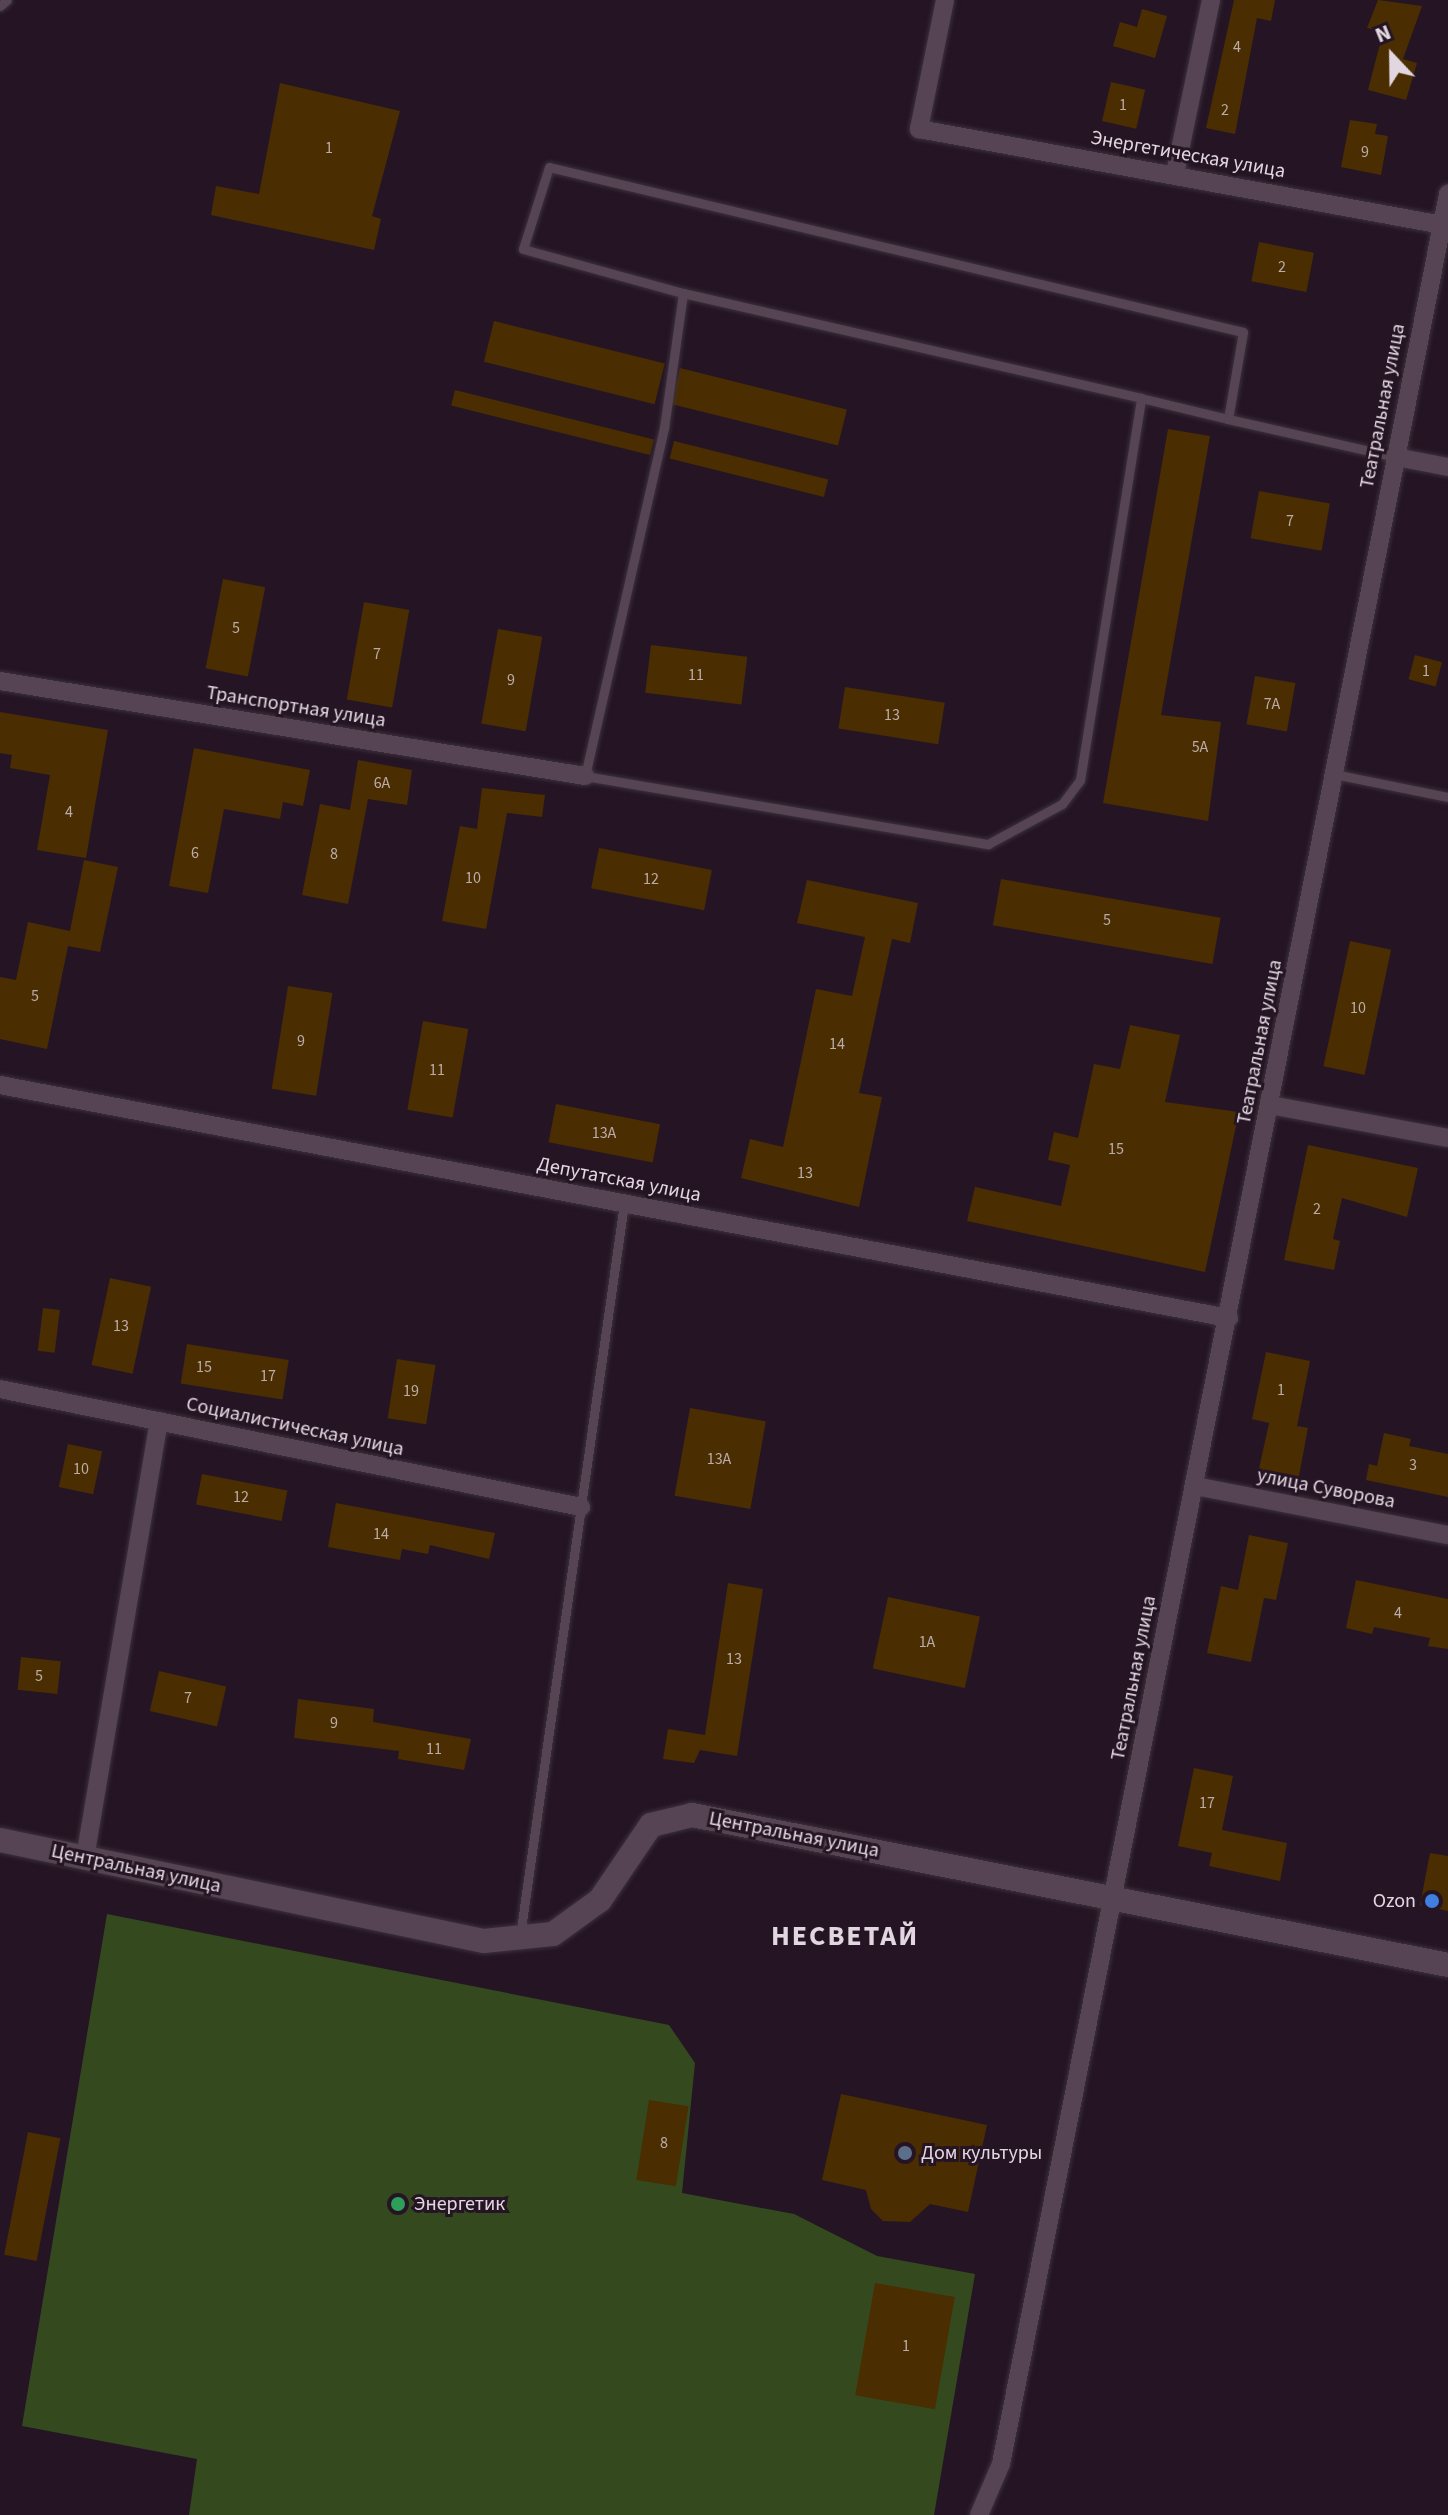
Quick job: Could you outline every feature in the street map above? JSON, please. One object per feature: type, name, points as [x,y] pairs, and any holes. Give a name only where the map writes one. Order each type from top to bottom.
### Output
[{"type":"main road","name":"Центральная улица","points":[[0,1840],[484,1941],[553,1934],[600,1900],[651,1825],[692,1815],[1448,1965]]},
{"type":"street","name":"Энергетическая улица","points":[[945,0],[919,129],[1444,226]]},
{"type":"street","points":[[1175,174],[1211,0]]},
{"type":"street","name":"Театральная улица","points":[[979,2515],[1001,2464],[1448,194]]},
{"type":"street","points":[[1396,457],[1448,467]]},
{"type":"street","name":"Транспортная улица","points":[[0,681],[585,776]]},
{"type":"street","name":"Депутатская улица","points":[[0,1085],[1229,1318]]},
{"type":"street","points":[[1270,1105],[1448,1138]]},
{"type":"street","name":"Социалистическая улица","points":[[0,1389],[581,1507]]},
{"type":"street","points":[[85,1858],[159,1421]]},
{"type":"street","name":"улица Суворова","points":[[1195,1486],[1448,1535]]},
{"type":"lane","points":[[0,6],[7,0]]},
{"type":"lane","points":[[1228,419],[1243,332],[549,167],[523,249],[683,293],[1228,419],[1396,457]]},
{"type":"lane","points":[[683,293],[664,428],[585,776],[988,844],[1062,804],[1080,780],[1141,398]]},
{"type":"lane","points":[[1334,774],[1448,797]]},
{"type":"lane","points":[[520,1937],[624,1203]]},
{"type":"green space","name":"Энергетик","points":[[107,1914],[669,2025],[695,2063],[682,2193],[794,2214],[877,2256],[975,2274],[934,2515],[189,2515],[197,2459],[22,2426]]},
{"type":"building","points":[[1234,0],[1275,0],[1271,21],[1257,18],[1235,134],[1206,128]]},
{"type":"building","points":[[1378,0],[1422,6],[1403,59],[1417,63],[1406,100],[1368,90],[1383,32],[1367,28]]},
{"type":"building","points":[[1142,9],[1167,16],[1155,58],[1113,46],[1120,22],[1137,27]]},
{"type":"building","points":[[1111,82],[1145,90],[1136,129],[1102,121]]},
{"type":"building","points":[[280,83],[400,111],[372,216],[381,219],[374,250],[211,215],[216,186],[259,194]]},
{"type":"building","points":[[1350,120],[1377,124],[1375,134],[1388,136],[1381,175],[1341,167]]},
{"type":"building","points":[[1259,242],[1314,253],[1306,292],[1251,281]]},
{"type":"building","points":[[494,321],[665,364],[655,404],[484,362]]},
{"type":"building","points":[[680,368],[847,410],[838,446],[671,404]]},
{"type":"building","points":[[455,390],[654,440],[650,455],[451,406]]},
{"type":"building","points":[[1168,429],[1210,436],[1161,715],[1221,722],[1208,821],[1103,803]]},
{"type":"building","points":[[674,441],[828,479],[824,497],[670,458]]},
{"type":"building","points":[[1259,491],[1330,504],[1322,551],[1251,538]]},
{"type":"building","points":[[223,579],[265,587],[248,677],[206,668]]},
{"type":"building","points":[[364,602],[409,610],[392,707],[347,699]]},
{"type":"building","points":[[498,629],[542,637],[526,731],[481,724]]},
{"type":"building","points":[[651,645],[747,657],[741,704],[645,693]]},
{"type":"building","points":[[1415,655],[1442,662],[1436,686],[1409,679]]},
{"type":"building","points":[[1255,676],[1295,683],[1287,731],[1246,724]]},
{"type":"building","points":[[845,687],[945,703],[938,744],[838,728]]},
{"type":"building","points":[[0,712],[108,730],[86,858],[37,850],[50,775],[10,768],[12,755],[0,753]]},
{"type":"building","points":[[194,748],[310,770],[303,806],[283,802],[280,819],[224,809],[208,893],[169,886]]},
{"type":"building","points":[[358,760],[412,770],[407,805],[368,799],[348,904],[302,895],[320,804],[350,810]]},
{"type":"building","points":[[482,788],[545,795],[542,817],[507,813],[486,929],[442,921],[460,826],[477,829]]},
{"type":"building","points":[[599,848],[712,870],[704,910],[591,888]]},
{"type":"building","points":[[84,860],[118,867],[100,952],[68,946],[47,1049],[0,1039],[0,977],[16,980],[28,922],[70,931]]},
{"type":"building","points":[[1001,879],[1221,918],[1212,964],[993,925]]},
{"type":"building","points":[[807,880],[918,903],[910,943],[892,939],[859,1093],[882,1097],[859,1207],[741,1178],[750,1139],[783,1147],[816,989],[852,996],[865,937],[797,923]]},
{"type":"building","points":[[1350,941],[1391,950],[1364,1075],[1323,1066]]},
{"type":"building","points":[[288,986],[332,993],[316,1096],[272,1089]]},
{"type":"building","points":[[423,1021],[468,1029],[453,1118],[407,1110]]},
{"type":"building","points":[[1130,1025],[1180,1035],[1165,1102],[1239,1112],[1205,1272],[967,1221],[975,1187],[1061,1206],[1070,1165],[1048,1160],[1054,1132],[1078,1138],[1094,1064],[1120,1069]]},
{"type":"building","points":[[556,1104],[660,1124],[653,1163],[549,1142]]},
{"type":"building","points":[[1308,1145],[1418,1168],[1407,1217],[1342,1198],[1333,1239],[1340,1241],[1334,1270],[1284,1260]]},
{"type":"building","points":[[110,1278],[151,1287],[133,1374],[91,1365]]},
{"type":"building","points":[[43,1308],[60,1310],[55,1353],[38,1351]]},
{"type":"building","points":[[187,1344],[289,1360],[282,1400],[181,1384]]},
{"type":"building","points":[[1266,1352],[1310,1361],[1297,1426],[1308,1428],[1297,1486],[1257,1478],[1269,1423],[1252,1419]]},
{"type":"building","points":[[397,1359],[436,1365],[426,1424],[388,1418]]},
{"type":"building","points":[[690,1408],[766,1421],[750,1509],[675,1496]]},
{"type":"building","points":[[1384,1433],[1411,1439],[1409,1446],[1448,1454],[1448,1497],[1366,1480],[1369,1464],[1377,1466]]},
{"type":"building","points":[[68,1444],[102,1451],[93,1494],[59,1487]]},
{"type":"building","points":[[202,1474],[287,1491],[281,1521],[196,1504]]},
{"type":"building","points":[[336,1503],[495,1533],[489,1559],[430,1545],[428,1554],[402,1549],[400,1560],[328,1547]]},
{"type":"building","points":[[1249,1535],[1288,1543],[1276,1600],[1264,1598],[1251,1662],[1207,1653],[1221,1586],[1238,1590]]},
{"type":"building","points":[[1356,1580],[1448,1599],[1448,1649],[1428,1646],[1430,1638],[1374,1627],[1372,1634],[1346,1628]]},
{"type":"building","points":[[728,1583],[763,1589],[737,1756],[700,1750],[694,1763],[663,1759],[668,1729],[705,1735]]},
{"type":"building","points":[[888,1597],[980,1617],[965,1688],[873,1668]]},
{"type":"building","points":[[21,1657],[61,1661],[57,1694],[18,1690]]},
{"type":"building","points":[[159,1671],[226,1687],[217,1726],[150,1711]]},
{"type":"building","points":[[298,1699],[374,1709],[373,1722],[471,1739],[464,1770],[398,1759],[399,1751],[294,1738]]},
{"type":"building","points":[[1194,1768],[1233,1776],[1222,1830],[1287,1843],[1280,1881],[1209,1866],[1212,1853],[1178,1846]]},
{"type":"building","points":[[1430,1853],[1448,1856],[1448,1911],[1420,1905]]},
{"type":"building","name":"Дом культуры","points":[[841,2094],[987,2125],[968,2212],[930,2204],[910,2222],[883,2221],[871,2209],[866,2190],[822,2180]]},
{"type":"building","points":[[649,2100],[689,2106],[676,2186],[636,2180]]},
{"type":"building","points":[[28,2132],[60,2138],[37,2261],[4,2255]]},
{"type":"building","points":[[875,2283],[955,2297],[935,2409],[855,2395]]},
{"type":"place","name":"Ozon","points":[[1432,1901]]},
{"type":"place","name":"Дом культуры","points":[[905,2153]]},
{"type":"place","name":"Энергетик","points":[[398,2204]]},
{"type":"district","name":"НЕСВЕТАЙ","points":[[845,1936]]}]
